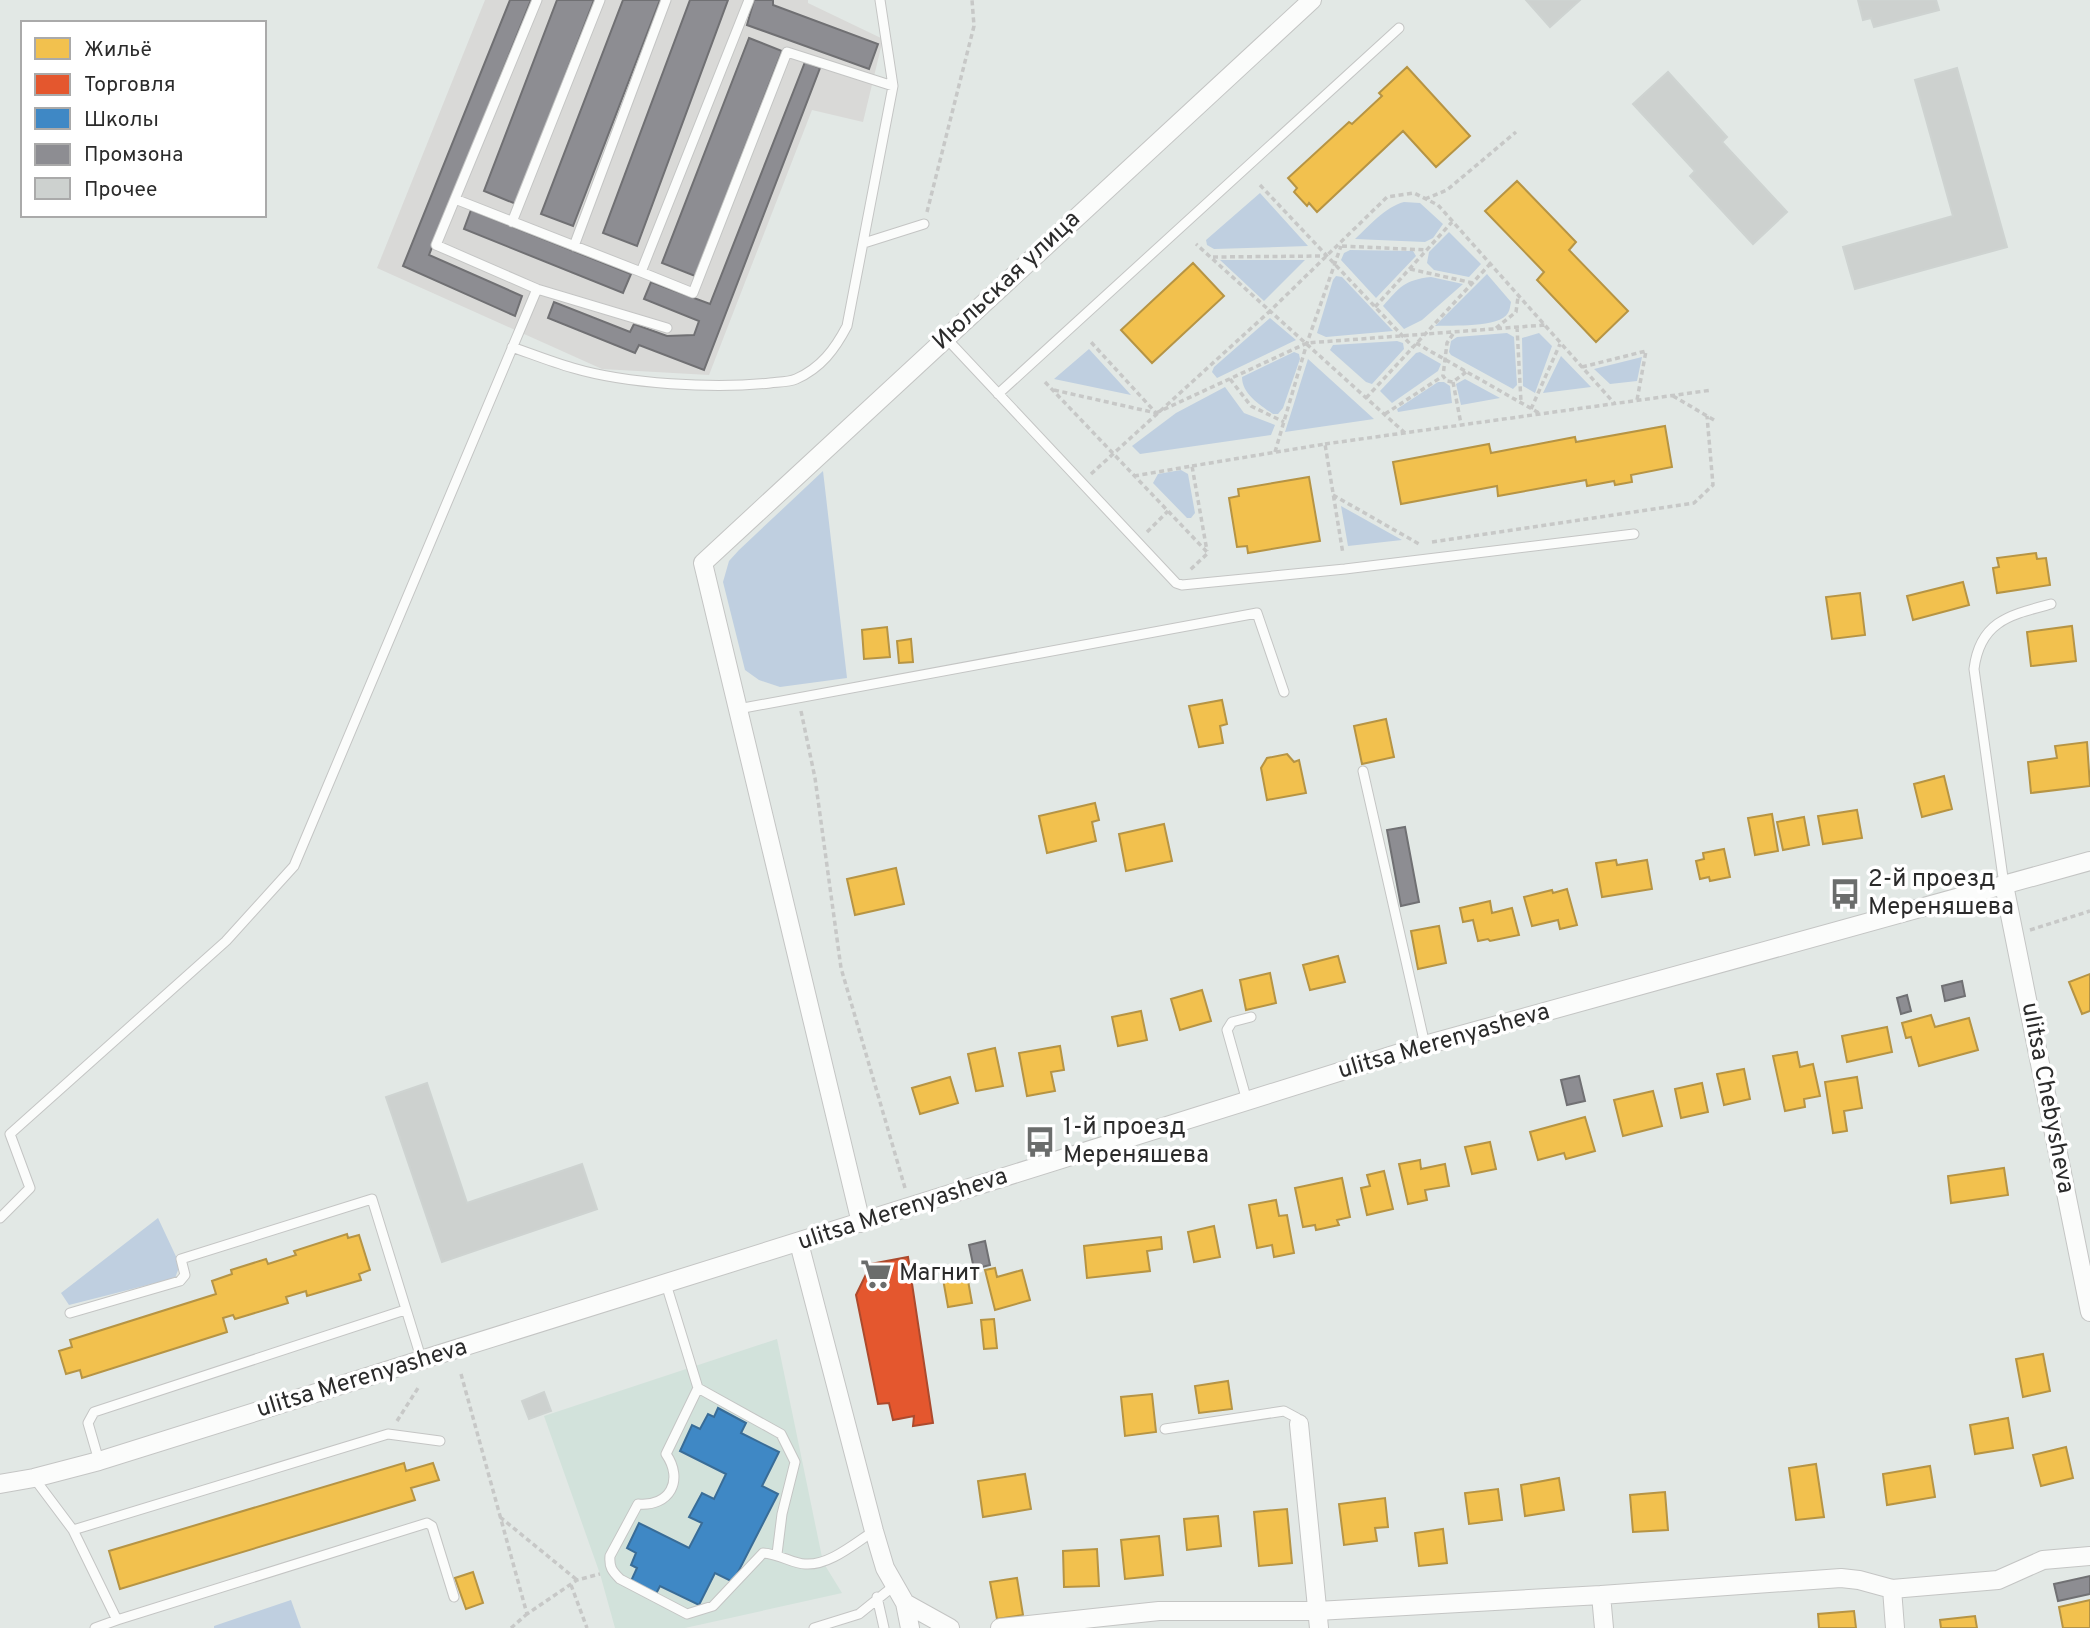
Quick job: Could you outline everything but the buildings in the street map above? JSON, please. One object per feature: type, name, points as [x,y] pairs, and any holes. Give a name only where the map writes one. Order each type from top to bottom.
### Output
[{"type":"street","name":"Июльская улица","points":[[738,709],[702,563],[1311,0]]},
{"type":"street","points":[[738,709],[861,1223]]},
{"type":"street","name":"ulitsa Merenyasheva","points":[[0,1485],[99,1461],[1425,1045],[2090,861]]},
{"type":"street","name":"ulitsa Chebysheva","points":[[2004,885],[2090,1312]]},
{"type":"street","points":[[799,1243],[874,1531],[885,1569],[905,1603],[910,1628]]},
{"type":"street","points":[[1299,1424],[1318,1620]]},
{"type":"street","points":[[1000,1628],[1159,1611],[1318,1620],[1841,1577],[1892,1589],[1998,1580],[2043,1560],[2090,1556]]},
{"type":"street","points":[[1892,1589],[1895,1628]]},
{"type":"street","points":[[1601,1595],[1604,1628]]},
{"type":"street","points":[[905,1603],[950,1628]]},
{"type":"lane","points":[[537,0],[436,245],[537,289],[667,328]]},
{"type":"lane","points":[[512,222],[600,0]]},
{"type":"lane","points":[[573,246],[666,0]]},
{"type":"lane","points":[[641,272],[749,0]]},
{"type":"lane","points":[[512,347],[574,369],[631,379],[709,386],[794,380],[818,367],[835,347],[847,326],[893,86],[880,0]]},
{"type":"lane","points":[[998,394],[1399,28]]},
{"type":"lane","points":[[455,199],[693,293],[787,52],[893,86]]},
{"type":"lane","points":[[864,243],[924,224]]},
{"type":"lane","points":[[10,1134],[226,942],[294,866],[537,289]]},
{"type":"lane","points":[[946,338],[1136,543],[1176,583],[1185,586],[1634,534]]},
{"type":"lane","points":[[2004,885],[1974,669],[1976,652],[1990,630],[2008,615],[2051,604]]},
{"type":"lane","points":[[738,709],[1257,613],[1284,692]]},
{"type":"lane","points":[[1363,771],[1425,1045]]},
{"type":"lane","points":[[1247,1101],[1227,1030],[1232,1022],[1251,1017]]},
{"type":"lane","points":[[0,1129],[10,1134],[30,1188],[0,1218]]},
{"type":"lane","points":[[70,1313],[180,1281],[185,1275],[181,1259],[372,1199],[422,1360]]},
{"type":"lane","points":[[666,1284],[698,1388],[666,1454],[673,1464],[675,1477],[670,1492],[660,1501],[638,1503],[610,1556],[612,1572],[620,1579],[687,1614],[713,1606],[763,1553],[777,1554],[804,1565],[823,1562],[874,1531]]},
{"type":"lane","points":[[99,1461],[88,1423],[94,1412],[405,1310]]},
{"type":"lane","points":[[698,1388],[781,1434],[795,1462],[782,1514],[777,1554]]},
{"type":"lane","points":[[1166,1429],[1283,1411],[1297,1418],[1299,1424]]},
{"type":"lane","points":[[73,1530],[388,1434],[440,1441]]},
{"type":"lane","points":[[34,1478],[73,1530],[117,1620]]},
{"type":"lane","points":[[95,1628],[427,1523],[432,1526],[454,1597]]},
{"type":"lane","points":[[814,1628],[859,1614],[895,1585]]},
{"type":"lane","points":[[877,1597],[884,1628]]},
{"type":"path","points":[[924,224],[974,26],[972,0]]},
{"type":"path","points":[[1425,199],[1447,190],[1516,132]]},
{"type":"path","points":[[1260,185],[1413,347]]},
{"type":"path","points":[[1082,484],[1112,453],[1270,311],[1387,197],[1414,193],[1438,205],[1614,403]]},
{"type":"path","points":[[1375,307],[1452,222]]},
{"type":"path","points":[[1196,244],[1405,433]]},
{"type":"path","points":[[1339,246],[1427,250]]},
{"type":"path","points":[[1275,452],[1339,246]]},
{"type":"path","points":[[1211,257],[1326,256]]},
{"type":"path","points":[[1366,398],[1490,264]]},
{"type":"path","points":[[1409,269],[1473,283]]},
{"type":"path","points":[[1494,329],[1516,312],[1517,295]]},
{"type":"path","points":[[1052,390],[1156,413],[1307,343],[1545,325]]},
{"type":"path","points":[[1517,327],[1521,403]]},
{"type":"path","points":[[1456,332],[1447,343],[1443,376],[1447,381],[1453,382],[1466,372]]},
{"type":"path","points":[[1090,341],[1156,413]]},
{"type":"path","points":[[1416,343],[1540,414]]},
{"type":"path","points":[[1531,409],[1560,343]]},
{"type":"path","points":[[1582,367],[1646,351],[1637,400]]},
{"type":"path","points":[[1385,414],[1443,376]]},
{"type":"path","points":[[1230,379],[1251,406],[1284,422]]},
{"type":"path","points":[[1045,382],[1208,553]]},
{"type":"path","points":[[1453,382],[1461,425]]},
{"type":"path","points":[[1134,476],[1325,444],[1712,390]]},
{"type":"path","points":[[1671,395],[1714,420]]},
{"type":"path","points":[[1406,546],[1694,503],[1713,485],[1707,416]]},
{"type":"path","points":[[1325,444],[1345,569]]},
{"type":"path","points":[[1192,466],[1208,553]]},
{"type":"path","points":[[1333,495],[1419,544]]},
{"type":"path","points":[[1136,543],[1168,511]]},
{"type":"path","points":[[1176,583],[1208,553]]},
{"type":"path","points":[[798,697],[815,778],[841,968],[911,1207]]},
{"type":"path","points":[[2014,935],[2090,911]]},
{"type":"path","points":[[461,1374],[527,1614]]},
{"type":"path","points":[[388,1434],[418,1388]]},
{"type":"path","points":[[499,1515],[577,1580]]},
{"type":"path","points":[[511,1628],[577,1580],[600,1574]]},
{"type":"path","points":[[571,1584],[587,1628]]},
{"type":"shaded area","points":[[485,0],[808,0],[808,3],[883,39],[863,122],[812,110],[709,375],[602,369],[377,268]]},
{"type":"shaded area","points":[[1260,193],[1308,246],[1214,249],[1207,245],[1206,240]]},
{"type":"shaded area","points":[[1404,202],[1420,203],[1443,224],[1433,238],[1425,242],[1355,239],[1384,212]]},
{"type":"shaded area","points":[[1449,232],[1481,264],[1469,277],[1434,270],[1427,263],[1429,252]]},
{"type":"shaded area","points":[[1350,250],[1413,251],[1416,256],[1376,298],[1341,260],[1344,253]]},
{"type":"shaded area","points":[[1220,260],[1305,260],[1264,301]]},
{"type":"shaded area","points":[[1487,274],[1511,302],[1509,312],[1503,318],[1486,323],[1435,326]]},
{"type":"shaded area","points":[[1336,276],[1342,277],[1393,331],[1326,337],[1317,333]]},
{"type":"shaded area","points":[[1431,277],[1463,284],[1422,320],[1404,329],[1383,306],[1403,286],[1414,280]]},
{"type":"shaded area","points":[[1270,318],[1296,340],[1217,378],[1212,372],[1214,367]]},
{"type":"shaded area","points":[[1507,333],[1514,337],[1517,385],[1513,389],[1449,352],[1451,341],[1457,337]]},
{"type":"shaded area","points":[[1539,333],[1552,346],[1535,393],[1523,386],[1522,338]]},
{"type":"shaded area","points":[[1397,341],[1403,343],[1404,349],[1372,384],[1366,382],[1330,350],[1333,345]]},
{"type":"shaded area","points":[[1089,349],[1131,395],[1054,379]]},
{"type":"shaded area","points":[[1294,352],[1299,354],[1300,359],[1283,408],[1278,414],[1273,414],[1248,394],[1242,377]]},
{"type":"shaded area","points":[[1420,352],[1441,364],[1438,371],[1392,403],[1380,391]]},
{"type":"shaded area","points":[[1561,356],[1591,387],[1543,393]]},
{"type":"shaded area","points":[[1642,357],[1637,381],[1610,384],[1594,369]]},
{"type":"shaded area","points":[[1308,359],[1374,419],[1285,432]]},
{"type":"shaded area","points":[[1465,379],[1500,398],[1461,405],[1456,384]]},
{"type":"shaded area","points":[[1438,382],[1450,386],[1452,403],[1398,412],[1397,409]]},
{"type":"shaded area","points":[[1225,387],[1244,413],[1275,425],[1271,435],[1140,454],[1132,446],[1176,413]]},
{"type":"shaded area","points":[[1181,470],[1188,474],[1195,513],[1191,518],[1187,518],[1153,483],[1158,474]]},
{"type":"shaded area","points":[[823,471],[847,678],[780,687],[759,680],[745,670],[723,582],[729,561]]},
{"type":"shaded area","points":[[1341,506],[1402,540],[1348,546]]},
{"type":"shaded area","points":[[158,1218],[180,1265],[175,1278],[69,1305],[61,1293]]},
{"type":"shaded area","points":[[777,1339],[823,1562],[842,1593],[685,1628],[615,1628],[600,1574],[544,1416]]},
{"type":"shaded area","points":[[291,1600],[301,1628],[214,1628],[214,1626]]},
{"type":"place","name":"2-й проезд Мереняшева","points":[[1845,894]]},
{"type":"place","name":"1-й проезд Мереняшева","points":[[1040,1142]]},
{"type":"place","name":"Магнит","points":[[876,1274]]}]
